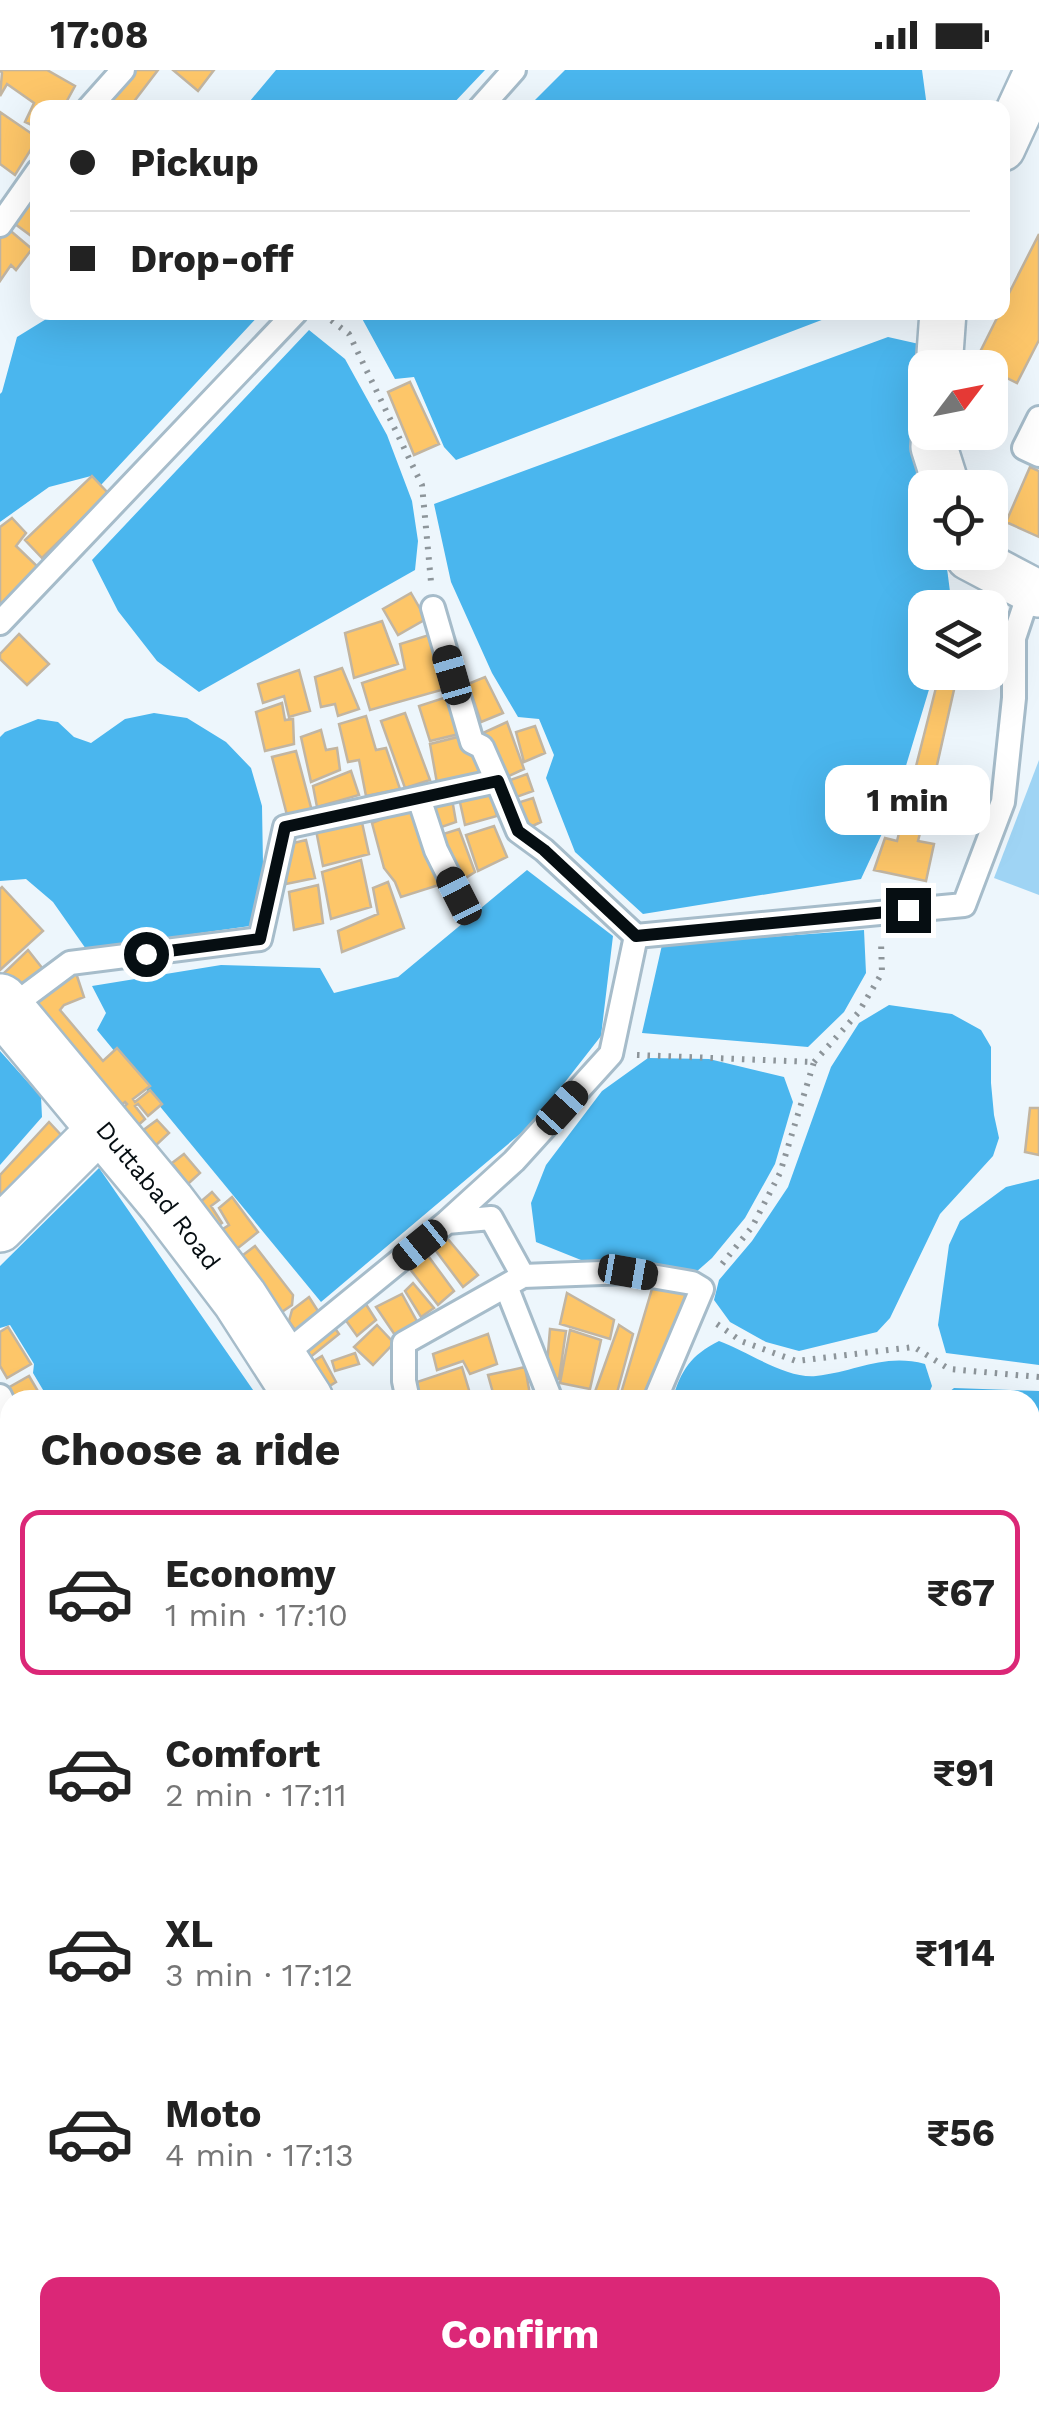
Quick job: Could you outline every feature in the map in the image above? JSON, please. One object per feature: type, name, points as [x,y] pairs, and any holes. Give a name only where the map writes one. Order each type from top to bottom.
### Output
[{"type":"main road","name":"Duttabad Road","points":[[4,1006],[104,1125],[240,1300],[292,1380]]},
{"type":"street","points":[[1010,131],[1038,70]]},
{"type":"street","points":[[940,350],[942,320]]},
{"type":"street","points":[[992,570],[1035,592]]},
{"type":"street","points":[[0,1229],[104,1125]]},
{"type":"lane","points":[[97,100],[122,70]]},
{"type":"lane","points":[[487,100],[514,70]]},
{"type":"lane","points":[[0,225],[30,182]]},
{"type":"lane","points":[[0,623],[288,320]]},
{"type":"lane","points":[[1039,418],[1024,448],[1039,455]]},
{"type":"lane","points":[[433,608],[472,742],[482,747],[518,831],[544,850],[636,936],[964,905],[1002,802],[1014,698],[1014,638],[1035,592]]},
{"type":"lane","points":[[4,1006],[70,964],[260,939],[285,827],[498,781]]},
{"type":"lane","points":[[420,798],[436,850],[459,896]]},
{"type":"lane","points":[[292,1380],[448,1222],[514,1162],[610,1054],[636,936]]},
{"type":"lane","points":[[448,1222],[491,1218],[548,1390]]},
{"type":"lane","points":[[406,1390],[404,1344],[515,1281],[628,1272],[692,1283],[702,1289],[659,1390]]},
{"type":"path","points":[[332,320],[350,334],[422,485],[433,608]]},
{"type":"path","points":[[881,913],[882,973],[858,1012],[814,1062],[780,1172],[752,1227],[702,1289],[704,1314],[740,1341],[796,1361],[914,1347],[949,1369],[1039,1378]]},
{"type":"path","points":[[610,1054],[814,1062]]},
{"type":"shaded area","points":[[1039,760],[1039,895],[994,878]]},
{"type":"water","points":[[276,70],[485,70],[457,100],[251,100]]},
{"type":"water","points":[[565,70],[922,70],[926,100],[535,100]]},
{"type":"water","points":[[45,320],[254,320],[101,485],[91,476],[49,487],[0,522],[0,394],[17,337]]},
{"type":"water","points":[[363,320],[822,320],[456,460],[444,447],[414,377],[395,379]]},
{"type":"water","points":[[309,330],[345,359],[387,435],[412,501],[418,541],[415,570],[199,692],[157,661],[118,611],[92,560]]},
{"type":"water","points":[[888,337],[919,344],[920,350],[908,350],[908,450],[925,450],[925,470],[908,470],[908,570],[947,570],[950,590],[908,590],[908,690],[929,690],[892,812],[861,879],[643,914],[575,852],[546,778],[554,755],[539,719],[518,717],[492,673],[451,582],[434,504]]},
{"type":"water","points":[[154,713],[187,718],[226,742],[251,768],[262,806],[263,865],[250,926],[86,949],[53,902],[26,879],[0,881],[0,737],[38,719],[58,722],[74,737],[91,743],[125,719]]},
{"type":"water","points":[[527,870],[613,936],[601,1036],[533,1123],[321,1302],[97,1030],[106,1013],[92,986],[221,965],[320,968],[334,993],[398,977]]},
{"type":"water","points":[[864,930],[866,973],[844,1012],[808,1047],[642,1033],[662,945]]},
{"type":"water","points":[[889,1005],[952,1014],[981,1030],[991,1047],[991,1083],[999,1138],[993,1156],[940,1214],[890,1318],[877,1332],[799,1351],[766,1342],[730,1322],[714,1300],[719,1280],[752,1241],[788,1187],[831,1067],[859,1023]]},
{"type":"water","points":[[0,1051],[41,1097],[42,1117],[0,1165]]},
{"type":"water","points":[[648,1058],[709,1059],[784,1077],[793,1102],[775,1164],[745,1218],[712,1258],[687,1280],[591,1264],[536,1242],[531,1203],[546,1165],[602,1091]]},
{"type":"water","points":[[99,1168],[253,1390],[43,1390],[33,1373],[34,1364],[10,1325],[0,1328],[0,1266]]},
{"type":"water","points":[[1039,1179],[1039,1365],[946,1353],[938,1325],[949,1245],[960,1221],[1006,1187]]},
{"type":"water","points":[[719,1341],[804,1376],[910,1361],[925,1364],[932,1386],[930,1390],[676,1390],[688,1364]]},
{"type":"building","points":[[0,70],[47,70],[75,86],[67,100],[30,100],[7,84],[0,96]]},
{"type":"building","points":[[132,70],[158,70],[135,100],[112,100]]},
{"type":"building","points":[[173,70],[214,70],[198,91]]},
{"type":"building","points":[[0,112],[30,133],[30,151],[15,175],[0,164]]},
{"type":"building","points":[[29,200],[30,201],[30,235],[11,221]]},
{"type":"building","points":[[6,227],[30,247],[30,252],[16,270],[11,265],[0,281],[0,236]]},
{"type":"building","points":[[1039,234],[1039,340],[1017,383],[1008,378],[1008,350],[981,350],[996,320],[1010,320],[1010,291]]},
{"type":"building","points":[[410,382],[439,444],[414,455],[388,392]]},
{"type":"building","points":[[1030,467],[1039,471],[1039,537],[1008,523]]},
{"type":"building","points":[[92,476],[108,493],[42,558],[25,540]]},
{"type":"building","points":[[12,518],[26,533],[16,546],[38,567],[0,613],[0,527]]},
{"type":"building","points":[[411,593],[426,619],[398,635],[383,609]]},
{"type":"building","points":[[382,621],[398,664],[354,678],[345,633]]},
{"type":"building","points":[[19,634],[49,664],[27,685],[0,659],[0,654]]},
{"type":"building","points":[[429,635],[445,689],[370,710],[362,683],[405,669],[400,644]]},
{"type":"building","points":[[342,668],[359,709],[338,716],[335,704],[321,707],[315,677]]},
{"type":"building","points":[[299,670],[310,711],[289,717],[284,696],[263,703],[258,684]]},
{"type":"building","points":[[485,677],[503,713],[481,722],[468,684]]},
{"type":"building","points":[[935,690],[954,690],[935,774],[970,783],[962,816],[926,809],[918,841],[934,844],[926,881],[874,870],[885,838],[897,841]]},
{"type":"building","points":[[453,695],[463,733],[430,741],[419,706]]},
{"type":"building","points":[[282,703],[285,720],[293,719],[294,744],[265,751],[256,712]]},
{"type":"building","points":[[405,713],[430,780],[405,788],[381,721]]},
{"type":"building","points":[[366,716],[376,750],[386,748],[400,789],[366,796],[359,760],[348,762],[339,724]]},
{"type":"building","points":[[507,722],[524,769],[500,780],[483,733]]},
{"type":"building","points":[[535,726],[545,753],[524,762],[516,732]]},
{"type":"building","points":[[321,730],[326,750],[337,748],[340,770],[311,782],[301,737]]},
{"type":"building","points":[[466,735],[480,773],[437,783],[430,744]]},
{"type":"building","points":[[296,751],[313,815],[289,823],[272,757]]},
{"type":"building","points":[[351,771],[359,795],[317,807],[313,786]]},
{"type":"building","points":[[527,774],[533,791],[511,799],[505,782]]},
{"type":"building","points":[[489,790],[497,816],[465,825],[459,798]]},
{"type":"building","points":[[533,798],[541,822],[524,830],[514,804]]},
{"type":"building","points":[[452,799],[456,822],[433,830],[426,805]]},
{"type":"building","points":[[407,809],[416,817],[442,884],[401,897],[384,868],[372,823]]},
{"type":"building","points":[[361,818],[369,854],[323,866],[315,825]]},
{"type":"building","points":[[494,826],[507,857],[478,871],[466,835]]},
{"type":"building","points":[[459,829],[475,872],[458,883],[437,836]]},
{"type":"building","points":[[306,840],[315,878],[286,884],[285,845]]},
{"type":"building","points":[[361,860],[371,907],[331,919],[322,872]]},
{"type":"building","points":[[388,882],[404,928],[342,952],[338,931],[378,914],[373,888]]},
{"type":"building","points":[[318,885],[323,923],[294,930],[289,892]]},
{"type":"building","points":[[0,889],[43,931],[0,970]]},
{"type":"building","points":[[28,950],[43,969],[18,990],[3,974]]},
{"type":"building","points":[[76,973],[84,997],[60,1010],[103,1061],[117,1048],[150,1086],[133,1099],[135,1102],[150,1090],[162,1104],[148,1116],[138,1104],[135,1106],[145,1119],[132,1131],[118,1113],[127,1104],[115,1110],[28,1004]]},
{"type":"building","points":[[1030,1108],[1039,1108],[1039,1155],[1025,1152]]},
{"type":"building","points":[[157,1120],[169,1133],[152,1149],[138,1134]]},
{"type":"building","points":[[49,1122],[62,1136],[0,1201],[0,1175]]},
{"type":"building","points":[[184,1154],[200,1173],[188,1184],[172,1163]]},
{"type":"building","points":[[212,1192],[219,1200],[211,1206],[222,1223],[216,1227],[198,1204]]},
{"type":"building","points":[[232,1197],[258,1232],[233,1252],[218,1232],[229,1225],[219,1208]]},
{"type":"building","points":[[442,1232],[478,1275],[463,1287],[430,1243]]},
{"type":"building","points":[[255,1246],[293,1295],[292,1305],[276,1316],[239,1258]]},
{"type":"building","points":[[423,1249],[454,1291],[438,1305],[406,1264]]},
{"type":"building","points":[[655,1279],[689,1285],[652,1390],[622,1390]]},
{"type":"building","points":[[413,1283],[434,1308],[421,1317],[405,1291]]},
{"type":"building","points":[[567,1293],[614,1320],[610,1339],[560,1324]]},
{"type":"building","points":[[402,1294],[419,1325],[397,1338],[376,1307]]},
{"type":"building","points":[[309,1297],[323,1319],[299,1336],[289,1321],[292,1310]]},
{"type":"building","points":[[362,1298],[376,1320],[357,1336],[342,1315]]},
{"type":"building","points":[[332,1324],[339,1334],[308,1359],[301,1348]]},
{"type":"building","points":[[377,1325],[394,1343],[373,1365],[354,1347]]},
{"type":"building","points":[[619,1325],[633,1334],[618,1390],[596,1390]]},
{"type":"building","points":[[8,1327],[31,1364],[7,1378],[0,1366],[0,1332]]},
{"type":"building","points":[[550,1329],[566,1331],[559,1379],[546,1377]]},
{"type":"building","points":[[570,1330],[601,1340],[590,1389],[560,1383]]},
{"type":"building","points":[[488,1334],[497,1364],[470,1374],[463,1361],[437,1370],[433,1354]]},
{"type":"building","points":[[355,1353],[359,1364],[335,1371],[332,1361]]},
{"type":"building","points":[[322,1356],[336,1382],[323,1390],[309,1364]]},
{"type":"building","points":[[462,1367],[469,1390],[409,1390],[408,1385]]},
{"type":"building","points":[[525,1367],[529,1390],[492,1390],[488,1375]]},
{"type":"building","points":[[29,1376],[37,1390],[6,1390]]},
{"type":"route","points":[[146,954],[260,939],[285,827],[498,781],[518,831],[544,850],[636,936],[908,910]]}]
